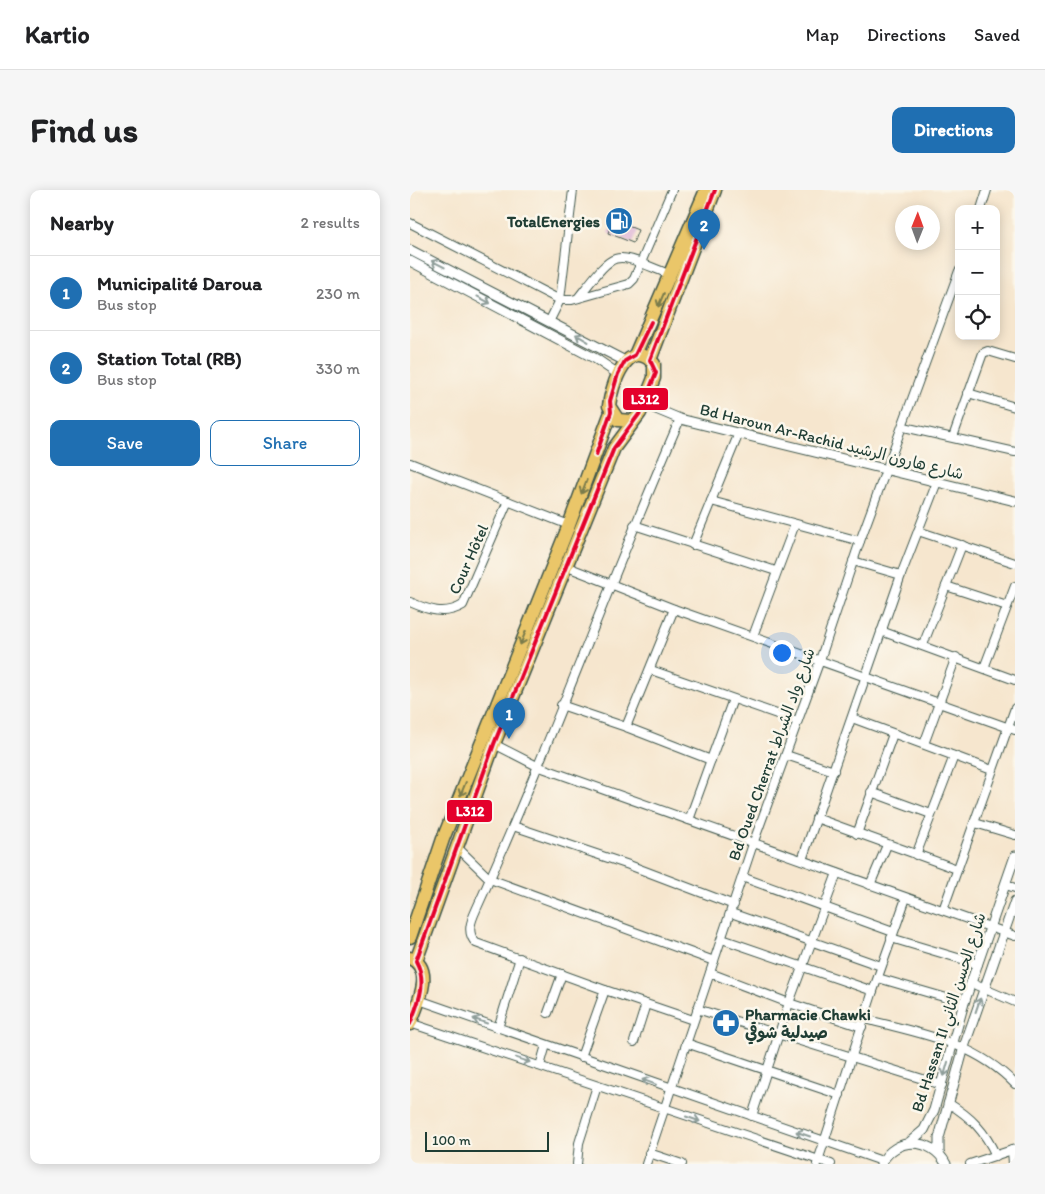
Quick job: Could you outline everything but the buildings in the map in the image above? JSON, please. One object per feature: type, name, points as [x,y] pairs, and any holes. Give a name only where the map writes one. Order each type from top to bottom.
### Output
[{"type":"highway","points":[[410,937],[443,839],[569,525],[611,412],[610,401],[618,374],[630,358],[671,276],[706,190]]},
{"type":"highway","points":[[410,1023],[419,1000],[424,975],[413,960],[457,847],[494,744],[614,448],[640,413],[644,404],[656,373],[650,360],[715,190]]},
{"type":"highway","points":[[630,358],[650,360]]},
{"type":"highway","points":[[611,412],[622,422],[633,421]]},
{"type":"street","points":[[544,332],[560,300],[572,190]]},
{"type":"street","points":[[410,223],[560,300],[578,298],[629,284],[636,277],[672,190]]},
{"type":"street","points":[[981,205],[987,190]]},
{"type":"street","points":[[410,250],[550,320],[606,352],[630,358]]},
{"type":"street","points":[[578,298],[610,260],[621,257],[671,276]]},
{"type":"street","points":[[410,262],[559,339],[596,359],[618,374]]},
{"type":"street","name":"Bd Oued Cherrat شارع واد الشراط","points":[[646,1164],[753,844],[820,660],[860,541],[904,427],[955,282]]},
{"type":"street","points":[[559,339],[565,328]]},
{"type":"street","points":[[953,437],[985,352],[1015,359]]},
{"type":"street","points":[[968,393],[1015,407]]},
{"type":"street","name":"Bd Haroun Ar-Rachid شارع هارون الرشيد","points":[[644,404],[680,419],[1015,501]]},
{"type":"street","points":[[680,419],[634,525],[513,826],[470,924],[470,933],[476,943],[693,1020]]},
{"type":"street","points":[[904,427],[1015,452]]},
{"type":"street","points":[[693,545],[739,433]]},
{"type":"street","points":[[410,463],[569,525]]},
{"type":"street","points":[[802,860],[901,575],[937,482]]},
{"type":"street","name":"Cour Hôtel","points":[[410,602],[437,611],[455,610],[463,605],[508,501]]},
{"type":"street","points":[[711,501],[860,541]]},
{"type":"street","points":[[753,636],[795,524]]},
{"type":"street","points":[[634,525],[776,571]]},
{"type":"street","points":[[918,531],[1015,563]]},
{"type":"street","points":[[923,645],[962,545]]},
{"type":"street","points":[[854,561],[901,575]]},
{"type":"street","points":[[565,566],[674,608],[1012,729]]},
{"type":"street","points":[[946,586],[1007,606]]},
{"type":"street","points":[[984,668],[1015,586]]},
{"type":"street","points":[[626,727],[674,608]]},
{"type":"street","points":[[881,631],[1015,680]]},
{"type":"street","points":[[924,744],[956,657]]},
{"type":"street","points":[[650,670],[797,721]]},
{"type":"street","points":[[689,820],[733,699]]},
{"type":"street","points":[[561,705],[626,727],[711,760]]},
{"type":"street","points":[[943,910],[992,770],[1012,729],[1015,708]]},
{"type":"street","points":[[852,718],[992,770]]},
{"type":"street","points":[[857,834],[893,734]]},
{"type":"street","points":[[494,744],[537,766],[1015,936]]},
{"type":"street","points":[[786,754],[834,771]]},
{"type":"street","points":[[916,855],[954,756]]},
{"type":"street","points":[[872,792],[931,814]]},
{"type":"street","points":[[816,818],[957,869]]},
{"type":"street","points":[[975,823],[1015,835]]},
{"type":"street","points":[[513,826],[629,865],[732,909],[881,966]]},
{"type":"street","points":[[870,885],[887,844]]},
{"type":"street","points":[[457,847],[490,879],[714,961]]},
{"type":"street","name":"Bd Hassan II شارع الحسن الثاني","points":[[910,1142],[924,1130],[942,1085],[964,1003],[991,927],[1011,886],[1015,856]]},
{"type":"street","points":[[752,1116],[789,1003],[837,874]]},
{"type":"street","points":[[742,877],[825,907],[892,935],[978,964]]},
{"type":"street","points":[[818,1162],[881,966],[906,898]]},
{"type":"street","name":"Bd Hassan II شارع الحسن الثاني","points":[[939,1153],[939,1138],[964,1047],[1015,901]]},
{"type":"street","points":[[722,939],[873,991]]},
{"type":"street","points":[[498,1028],[520,958]]},
{"type":"street","points":[[710,973],[789,1003],[964,1047],[989,1061],[1015,1084]]},
{"type":"street","points":[[548,1013],[562,974]]},
{"type":"street","points":[[878,978],[964,1003]]},
{"type":"street","points":[[971,983],[1015,1002]]},
{"type":"street","points":[[581,1057],[605,990]]},
{"type":"street","points":[[419,1000],[671,1090],[825,1141],[882,1163],[889,1152],[910,1142],[921,1143],[939,1153],[946,1164]]},
{"type":"street","points":[[634,1042],[646,1004]]},
{"type":"street","points":[[697,1009],[778,1036],[942,1085]]},
{"type":"street","points":[[410,1023],[818,1162],[831,1164]]},
{"type":"street","points":[[686,1043],[840,1095]]},
{"type":"street","points":[[540,1066],[546,1045]]},
{"type":"street","points":[[577,1164],[579,1144],[597,1086]]},
{"type":"street","points":[[948,1103],[978,1124],[996,1156]]},
{"type":"street","points":[[970,1164],[1014,1150],[1013,1164]]},
{"type":"street","points":[[649,1153],[682,1164]]},
{"type":"transit line","name":"L312","points":[[410,1024],[419,1001],[421,985],[420,969],[416,961],[494,744],[614,448],[640,413],[656,373],[650,360],[715,190]]},
{"type":"transit line","name":"L312","points":[[596,455],[611,412],[610,401],[618,374],[625,361],[635,355],[651,322]]},
{"type":"place","name":"TotalEnergies","points":[[619,221]]},
{"type":"place","name":"Station Total (RB)","points":[[704,250]]},
{"type":"place","name":"Municipalité Daroua","points":[[509,739]]},
{"type":"place","name":"Pharmacie Chawki صيدلية شوقي","points":[[726,1023]]}]
